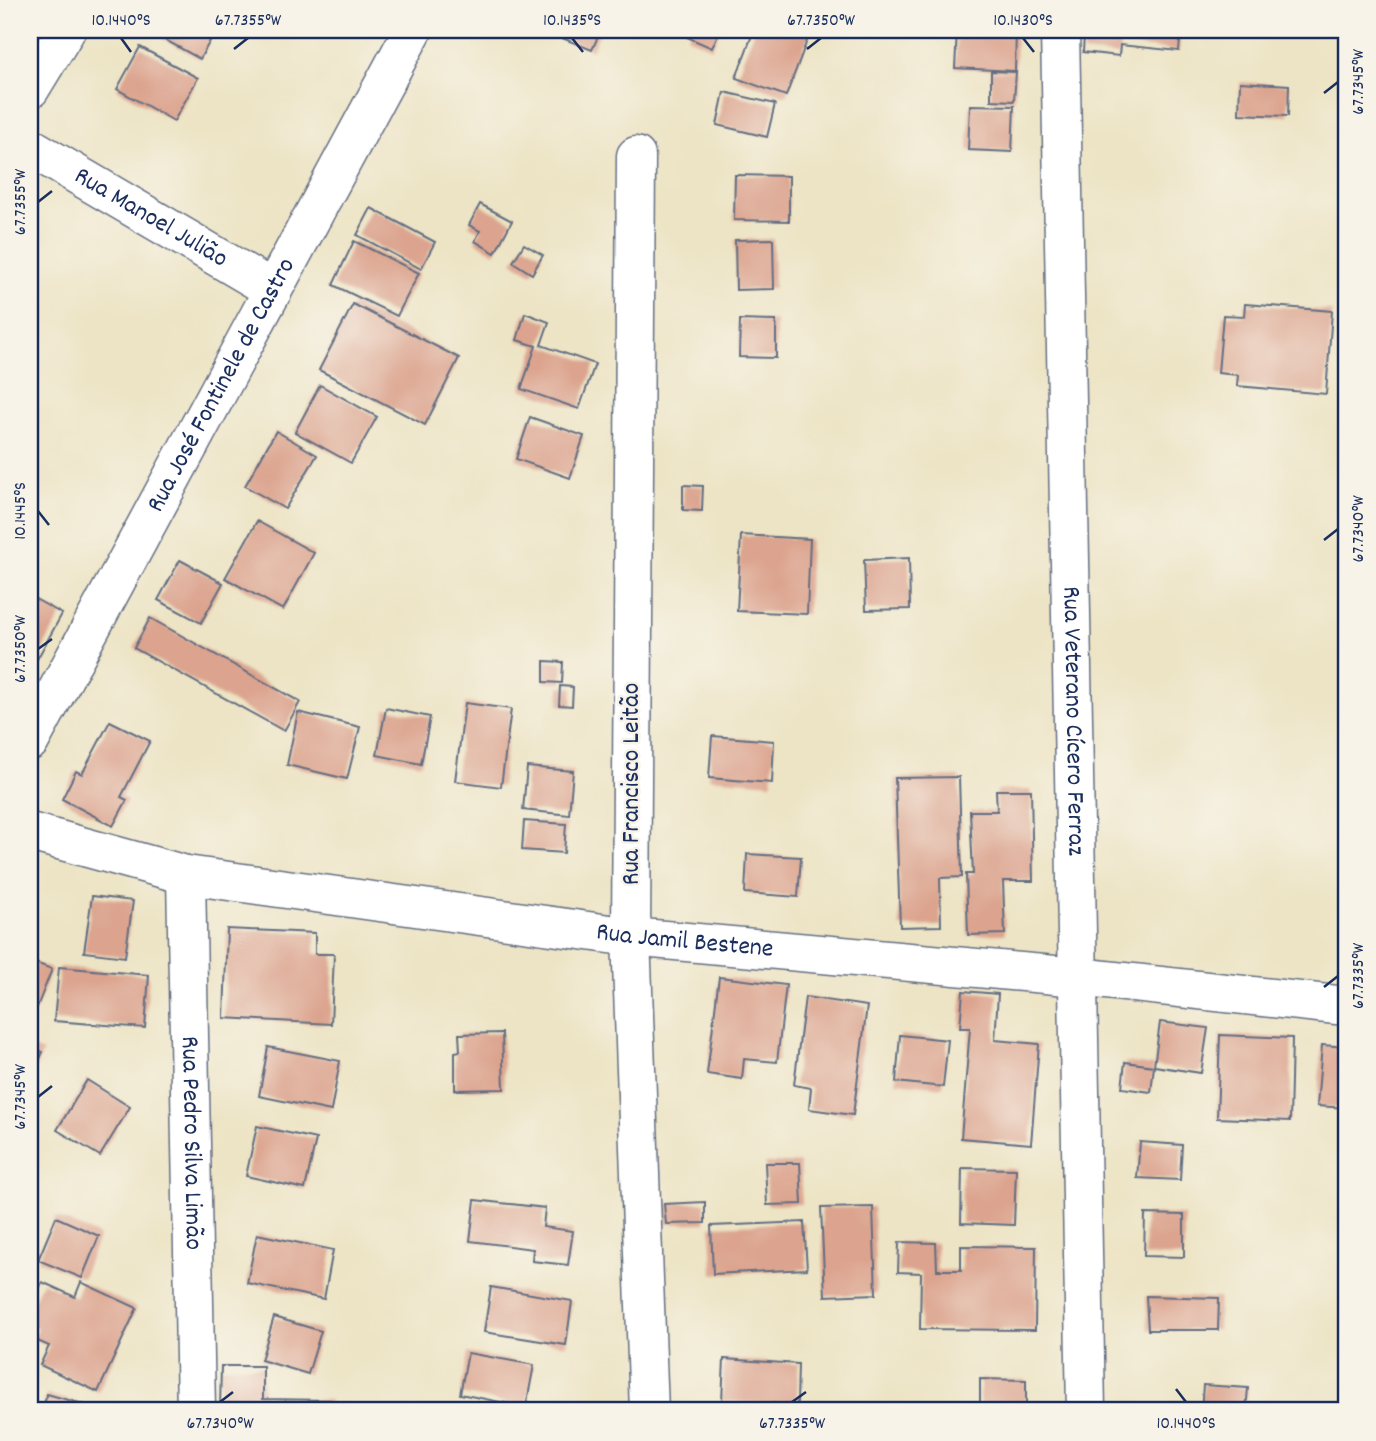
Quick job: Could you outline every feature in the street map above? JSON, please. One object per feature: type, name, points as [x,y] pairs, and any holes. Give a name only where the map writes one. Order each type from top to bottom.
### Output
[{"type":"street","points":[[30,89],[66,30]]},
{"type":"street","name":"Rua José Fontinele de Castro","points":[[30,741],[413,30]]},
{"type":"street","name":"Rua Veterano Cícero Ferraz","points":[[1060,30],[1086,1411]]},
{"type":"street","name":"Rua Manoel Julião","points":[[30,147],[272,289]]},
{"type":"street","name":"Rua Francisco Leitão","points":[[636,156],[631,937],[649,1411]]},
{"type":"street","name":"Rua Jamil Bestene","points":[[30,832],[186,875],[631,937],[1078,977],[1346,1006]]},
{"type":"street","name":"Rua Pedro Silva Limão","points":[[186,875],[196,1411]]},
{"type":"building","points":[[147,30],[216,30],[200,59]]},
{"type":"building","points":[[542,30],[601,30],[592,50]]},
{"type":"building","points":[[691,30],[720,30],[712,48],[687,37]]},
{"type":"building","points":[[754,30],[811,30],[786,96],[736,78]]},
{"type":"building","points":[[957,30],[1016,30],[1015,71],[955,68]]},
{"type":"building","points":[[1103,30],[1181,30],[1179,51],[1120,45],[1119,56],[1083,52],[1084,35],[1102,37]]},
{"type":"building","points":[[140,47],[198,78],[174,121],[117,89]]},
{"type":"building","points":[[991,71],[1016,72],[1014,101],[991,100]]},
{"type":"building","points":[[1240,82],[1289,85],[1288,116],[1239,114]]},
{"type":"building","points":[[724,92],[775,104],[767,137],[717,125]]},
{"type":"building","points":[[970,105],[1014,106],[1012,152],[968,150]]},
{"type":"building","points":[[735,175],[789,176],[789,221],[734,220]]},
{"type":"building","points":[[480,204],[512,221],[495,253],[475,241],[480,231],[469,225]]},
{"type":"building","points":[[371,208],[435,242],[421,269],[357,235]]},
{"type":"building","points":[[773,239],[774,289],[736,290],[735,240]]},
{"type":"building","points":[[354,241],[419,273],[397,316],[333,285]]},
{"type":"building","points":[[524,244],[543,255],[532,274],[513,262]]},
{"type":"building","points":[[353,304],[459,358],[425,425],[319,370]]},
{"type":"building","points":[[1245,304],[1332,311],[1326,394],[1237,386],[1238,375],[1218,373],[1223,315],[1244,316]]},
{"type":"building","points":[[525,313],[549,322],[541,345],[595,364],[579,409],[521,389],[536,346],[517,340]]},
{"type":"building","points":[[740,320],[776,321],[776,358],[739,357]]},
{"type":"building","points":[[320,385],[377,417],[351,463],[295,432]]},
{"type":"building","points":[[530,417],[584,436],[570,478],[516,459]]},
{"type":"building","points":[[276,431],[317,455],[285,509],[245,486]]},
{"type":"building","points":[[683,485],[703,486],[702,511],[683,510]]},
{"type":"building","points":[[257,521],[314,553],[283,610],[225,578]]},
{"type":"building","points":[[741,535],[810,539],[807,614],[737,611]]},
{"type":"building","points":[[1340,548],[1346,548],[1346,599],[1340,599]]},
{"type":"building","points":[[909,558],[910,609],[866,610],[864,560]]},
{"type":"building","points":[[180,560],[223,583],[201,623],[158,600]]},
{"type":"building","points":[[30,596],[62,614],[30,672]]},
{"type":"building","points":[[150,618],[300,702],[284,731],[134,648]]},
{"type":"building","points":[[544,661],[563,662],[562,683],[544,682]]},
{"type":"building","points":[[560,686],[573,687],[572,706],[559,705]]},
{"type":"building","points":[[465,703],[511,709],[501,787],[455,781]]},
{"type":"building","points":[[386,708],[430,717],[421,764],[377,755]]},
{"type":"building","points":[[298,712],[360,727],[347,779],[287,765]]},
{"type":"building","points":[[110,721],[150,741],[121,797],[127,800],[113,826],[62,799],[76,771],[82,774]]},
{"type":"building","points":[[712,736],[774,741],[772,783],[709,778]]},
{"type":"building","points":[[527,767],[573,771],[569,815],[523,810]]},
{"type":"building","points":[[959,777],[962,877],[940,878],[941,926],[900,927],[895,778]]},
{"type":"building","points":[[996,790],[1031,790],[1033,881],[1003,881],[1005,934],[968,935],[966,874],[973,874],[970,811],[997,811]]},
{"type":"building","points":[[524,821],[566,824],[564,853],[522,850]]},
{"type":"building","points":[[747,854],[801,857],[798,897],[745,893]]},
{"type":"building","points":[[92,896],[133,901],[125,957],[84,952]]},
{"type":"building","points":[[227,929],[315,933],[315,954],[334,954],[331,1024],[224,1018]]},
{"type":"building","points":[[30,961],[52,969],[35,1012],[30,1010]]},
{"type":"building","points":[[59,967],[149,975],[145,1028],[54,1021]]},
{"type":"building","points":[[719,977],[786,985],[777,1062],[744,1059],[742,1079],[707,1074]]},
{"type":"building","points":[[963,991],[998,994],[995,1040],[1039,1044],[1031,1144],[961,1138],[970,1028],[960,1028]]},
{"type":"building","points":[[805,997],[867,1006],[853,1115],[809,1109],[811,1088],[794,1085]]},
{"type":"building","points":[[1160,1022],[1208,1028],[1201,1073],[1154,1066]]},
{"type":"building","points":[[502,1033],[504,1089],[455,1090],[455,1052],[460,1051],[459,1034]]},
{"type":"building","points":[[900,1035],[948,1040],[943,1087],[896,1082]]},
{"type":"building","points":[[1220,1035],[1292,1038],[1290,1121],[1217,1118]]},
{"type":"building","points":[[1322,1045],[1346,1047],[1346,1108],[1317,1106]]},
{"type":"building","points":[[30,1047],[43,1052],[30,1080]]},
{"type":"building","points":[[268,1047],[340,1061],[331,1111],[259,1096]]},
{"type":"building","points":[[1125,1062],[1154,1066],[1151,1092],[1122,1088]]},
{"type":"building","points":[[87,1080],[130,1107],[100,1156],[57,1130]]},
{"type":"building","points":[[257,1126],[316,1139],[305,1189],[246,1176]]},
{"type":"building","points":[[1140,1142],[1182,1145],[1180,1180],[1137,1178]]},
{"type":"building","points":[[765,1163],[800,1163],[802,1204],[767,1205]]},
{"type":"building","points":[[962,1168],[1016,1169],[1014,1225],[961,1223]]},
{"type":"building","points":[[475,1200],[545,1208],[543,1227],[573,1231],[568,1265],[532,1261],[533,1249],[470,1241]]},
{"type":"building","points":[[705,1202],[705,1223],[666,1224],[664,1204]]},
{"type":"building","points":[[873,1207],[876,1294],[825,1296],[821,1208]]},
{"type":"building","points":[[1145,1214],[1184,1215],[1184,1257],[1144,1256]]},
{"type":"building","points":[[56,1217],[99,1236],[82,1278],[38,1260]]},
{"type":"building","points":[[804,1222],[807,1269],[713,1274],[711,1226]]},
{"type":"building","points":[[257,1234],[333,1250],[324,1299],[247,1283]]},
{"type":"building","points":[[899,1242],[936,1243],[937,1270],[961,1270],[961,1246],[1036,1247],[1035,1330],[920,1329],[921,1273],[898,1272]]},
{"type":"building","points":[[42,1282],[75,1297],[81,1282],[137,1308],[98,1392],[40,1365],[49,1346],[33,1339],[38,1328],[30,1324],[30,1310]]},
{"type":"building","points":[[491,1287],[572,1301],[566,1345],[484,1332]]},
{"type":"building","points":[[1146,1296],[1219,1298],[1218,1330],[1148,1330]]},
{"type":"building","points":[[274,1317],[321,1331],[308,1374],[261,1360]]},
{"type":"building","points":[[468,1353],[534,1365],[526,1407],[460,1394]]},
{"type":"building","points":[[724,1359],[798,1364],[797,1405],[722,1401]]},
{"type":"building","points":[[221,1366],[263,1366],[263,1399],[330,1400],[330,1411],[220,1411]]},
{"type":"building","points":[[980,1379],[1026,1380],[1026,1411],[980,1411]]},
{"type":"building","points":[[1203,1385],[1248,1388],[1246,1411],[1201,1411]]},
{"type":"building","points":[[47,1394],[104,1410],[104,1411],[42,1411]]}]
